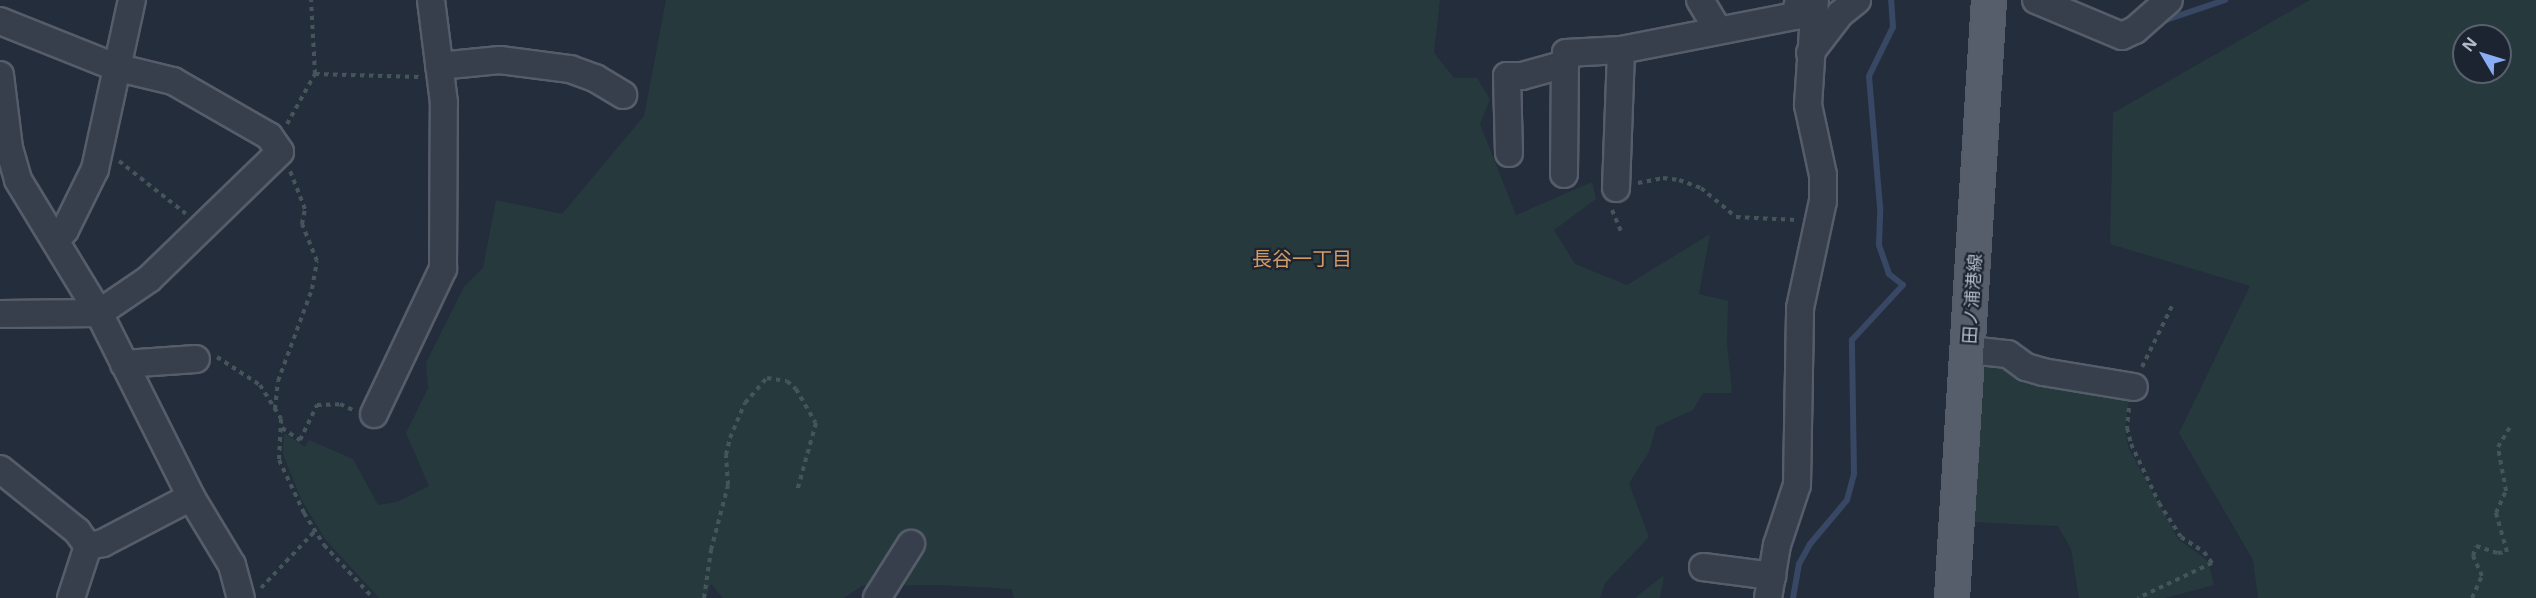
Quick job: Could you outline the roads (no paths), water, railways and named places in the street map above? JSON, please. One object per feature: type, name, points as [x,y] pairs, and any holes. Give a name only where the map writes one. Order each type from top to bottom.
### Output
[{"type":"main road","name":"田ノ浦港線","points":[[1952,598],[1989,0]]},
{"type":"street","points":[[56,240],[79,206],[98,152],[115,67],[132,0]]},
{"type":"street","points":[[374,414],[443,268],[444,103],[431,0]]},
{"type":"street","points":[[1700,0],[1718,30]]},
{"type":"street","points":[[1564,174],[1566,52],[1621,50],[1718,30],[1772,9],[1795,16],[1799,0]]},
{"type":"street","points":[[1703,567],[1770,587],[1777,545],[1797,485],[1800,308],[1818,222],[1823,175],[1808,105],[1815,0]]},
{"type":"street","points":[[1810,53],[1840,14],[1857,0]]},
{"type":"street","points":[[2036,0],[2122,36],[2135,30],[2169,0]]},
{"type":"street","points":[[0,21],[115,67],[173,81],[278,148],[205,225],[200,226],[149,279],[99,313],[0,314]]},
{"type":"street","points":[[1616,188],[1621,50]]},
{"type":"street","points":[[440,70],[500,60],[570,69],[595,78],[623,95]]},
{"type":"street","points":[[1509,153],[1507,76],[1522,76],[1565,64]]},
{"type":"street","points":[[0,75],[9,148],[18,180],[99,313],[191,496],[249,596]]},
{"type":"street","points":[[1969,350],[2008,354],[2026,368],[2043,372],[2134,387]]},
{"type":"street","points":[[124,364],[196,358]]},
{"type":"street","points":[[0,469],[77,531],[88,546]]},
{"type":"street","points":[[88,546],[103,543],[191,496]]},
{"type":"street","points":[[877,598],[911,544]]},
{"type":"street","points":[[71,598],[88,546]]},
{"type":"waterway","points":[[1793,598],[1799,564],[1810,544],[1847,500],[1854,474],[1852,340],[1903,285],[1889,274],[1879,245],[1880,207],[1869,76],[1893,27],[1891,0]]},
{"type":"waterway","points":[[2157,23],[2225,0]]},
{"type":"district","name":"長谷一丁目","points":[[1302,258]]}]
